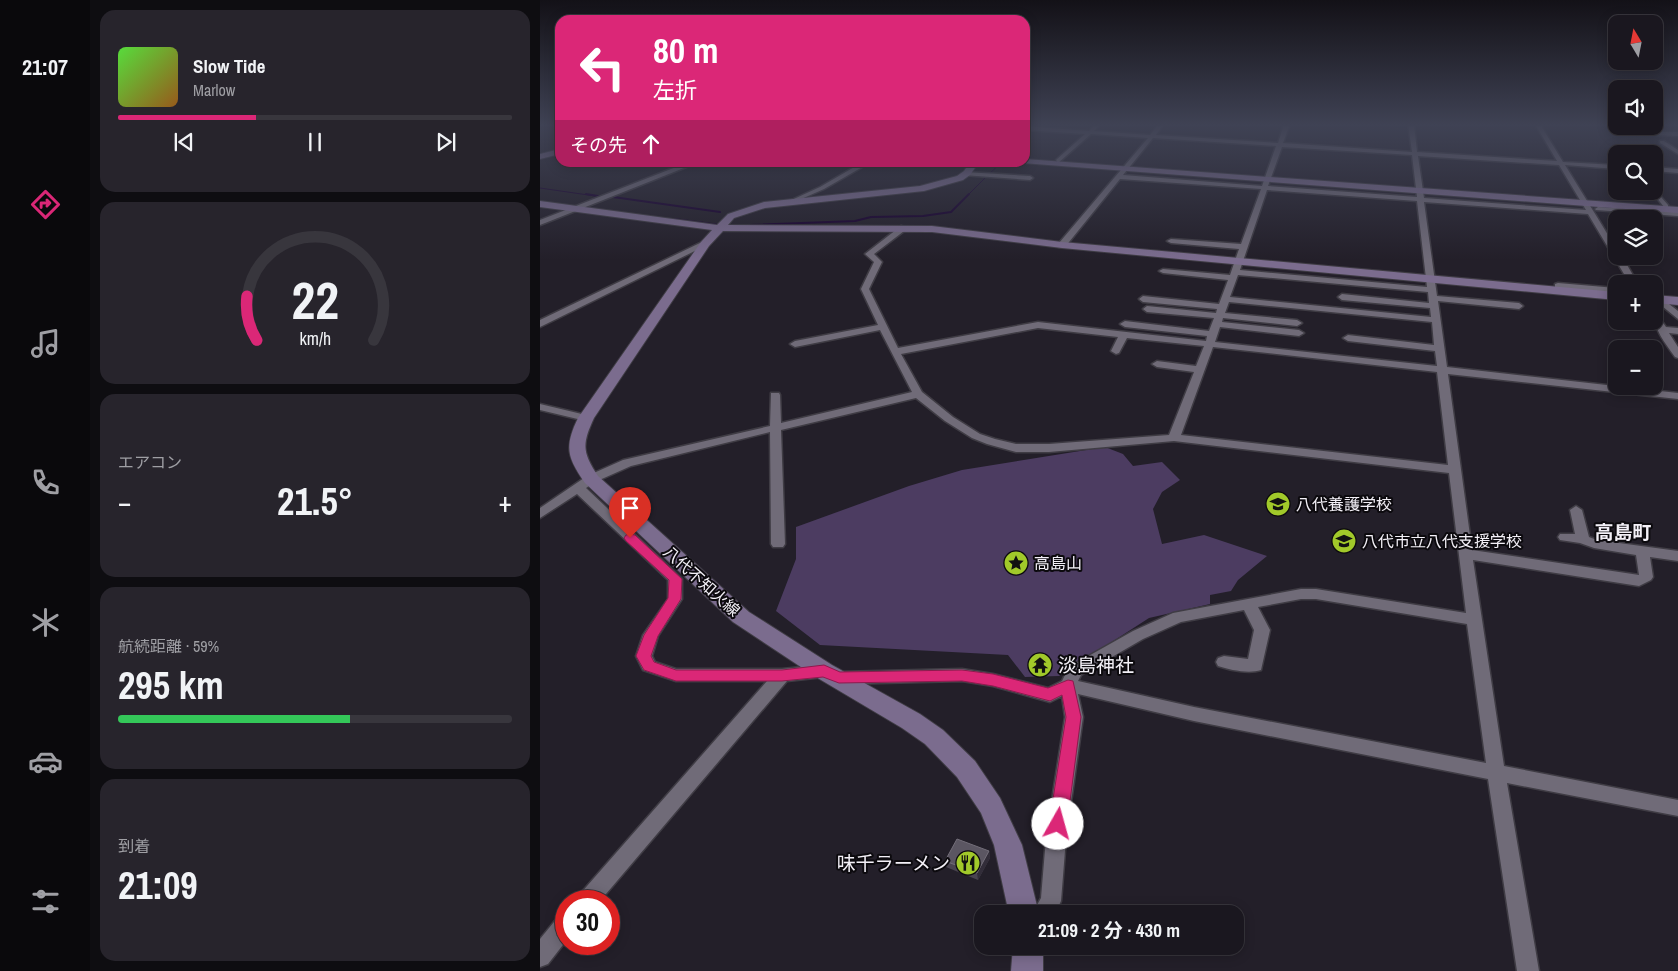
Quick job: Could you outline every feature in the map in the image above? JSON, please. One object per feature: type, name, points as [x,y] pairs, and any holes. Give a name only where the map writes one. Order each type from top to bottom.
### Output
[{"type":"main road","name":"八代不知火線","points":[[969,169],[960,178],[938,186],[904,192],[764,205],[730,216],[705,244],[586,418],[576,440],[575,448],[585,483],[741,617],[910,720],[934,737],[966,769],[991,806],[1008,845],[1022,905]]},
{"type":"main road","points":[[1109,169],[1419,193],[1678,208]]},
{"type":"main road","points":[[1113,169],[1124,171]]},
{"type":"main road","points":[[1583,201],[1678,208]]},
{"type":"main road","points":[[540,204],[721,226],[926,229],[1062,245],[1608,295]]},
{"type":"main road","points":[[1663,301],[1678,302]]},
{"type":"main road","points":[[1027,971],[1028,955]]},
{"type":"street","points":[[540,223],[678,169]]},
{"type":"street","points":[[788,203],[822,188],[855,169]]},
{"type":"street","points":[[1174,438],[1218,320],[1270,169]]},
{"type":"street","points":[[1416,169],[1444,371],[1474,620],[1528,971]]},
{"type":"street","points":[[1564,169],[1608,240]]},
{"type":"street","points":[[1663,170],[1678,171]]},
{"type":"street","points":[[1062,245],[1124,171]]},
{"type":"street","points":[[965,174],[1030,178]]},
{"type":"street","points":[[1419,193],[1608,214]]},
{"type":"street","points":[[1661,200],[1666,206]]},
{"type":"street","points":[[1598,209],[1608,210]]},
{"type":"street","points":[[1663,215],[1678,214]]},
{"type":"street","points":[[1663,220],[1678,221]]},
{"type":"street","points":[[904,228],[869,254],[878,262],[865,289],[894,352],[918,394],[949,419],[976,436],[1006,446],[1048,448],[1174,438],[1456,470]]},
{"type":"street","points":[[1172,241],[1243,248]]},
{"type":"street","points":[[540,324],[705,244]]},
{"type":"street","points":[[1163,272],[1234,275],[1519,306]]},
{"type":"street","points":[[1558,286],[1608,290]]},
{"type":"street","points":[[1342,297],[1434,298]]},
{"type":"street","points":[[1142,300],[1218,320],[1444,371],[1678,396]]},
{"type":"street","points":[[894,352],[1038,325],[1124,335],[1218,320],[1268,300],[1307,304],[1437,324]]},
{"type":"street","points":[[1663,305],[1678,316]]},
{"type":"street","points":[[1147,309],[1299,333]]},
{"type":"street","points":[[1125,324],[1218,320],[1297,322]]},
{"type":"street","points":[[1350,320],[1437,324]]},
{"type":"street","points":[[795,344],[883,328]]},
{"type":"street","points":[[1662,330],[1678,331]]},
{"type":"street","points":[[1662,330],[1674,341],[1678,355]]},
{"type":"street","points":[[1116,351],[1124,335]]},
{"type":"street","points":[[1348,338],[1441,349]]},
{"type":"street","points":[[1157,364],[1200,370]]},
{"type":"street","points":[[540,514],[585,483],[627,463],[918,394]]},
{"type":"street","points":[[775,395],[778,544]]},
{"type":"street","points":[[540,407],[586,418]]},
{"type":"street","points":[[585,483],[676,579],[675,599],[651,635],[644,656],[649,666],[676,675],[962,675],[993,680],[1050,695],[1068,685],[1075,671],[1138,634],[1178,617],[1301,594],[1316,594],[1474,620]]},
{"type":"street","points":[[1576,510],[1583,538]]},
{"type":"street","points":[[1565,537],[1583,538],[1594,544],[1678,556]]},
{"type":"street","points":[[1466,554],[1639,581],[1646,577],[1642,551]]},
{"type":"street","points":[[1224,662],[1255,666],[1262,630],[1249,604]]},
{"type":"street","points":[[597,890],[782,676]]},
{"type":"street","points":[[1068,685],[1194,714],[1678,808]]},
{"type":"street","points":[[1049,905],[1051,902],[1057,829],[1074,717],[1068,685]]},
{"type":"street","points":[[540,956],[555,939]]},
{"type":"shaded area","points":[[1105,447],[1123,454],[1133,466],[1162,462],[1180,480],[1162,492],[1153,509],[1162,544],[1204,535],[1267,556],[1238,580],[1231,591],[1210,595],[1210,604],[1149,618],[1059,676],[1025,677],[1008,655],[820,645],[776,611],[796,559],[796,527],[909,486],[962,470]]},
{"type":"building","name":"味千ラーメン","points":[[957,839],[989,851],[977,873],[945,861]]},
{"type":"waterway","points":[[988,175],[994,169]]},
{"type":"waterway","points":[[751,225],[855,221],[871,217],[923,216],[951,212],[986,177]]},
{"type":"waterway","points":[[540,188],[595,196]]},
{"type":"waterway","points":[[586,194],[604,197]]},
{"type":"waterway","points":[[613,197],[720,212]]},
{"type":"waterway","points":[[674,219],[720,225]]},
{"type":"place","name":"八代養護学校","points":[[1278,504]]},
{"type":"place","name":"八代市立八代支援学校","points":[[1344,541]]},
{"type":"place","name":"高島山","points":[[1016,563]]},
{"type":"place","name":"淡島神社","points":[[1040,665]]},
{"type":"place","name":"味千ラーメン","points":[[968,863]]},
{"type":"district","name":"高島町","points":[[1623,532]]},
{"type":"route","points":[[630,538],[676,579],[675,599],[651,635],[644,656],[649,666],[676,675],[782,676],[824,671],[839,678],[962,675],[993,680],[1050,695],[1068,685],[1074,717],[1058,824]]}]
